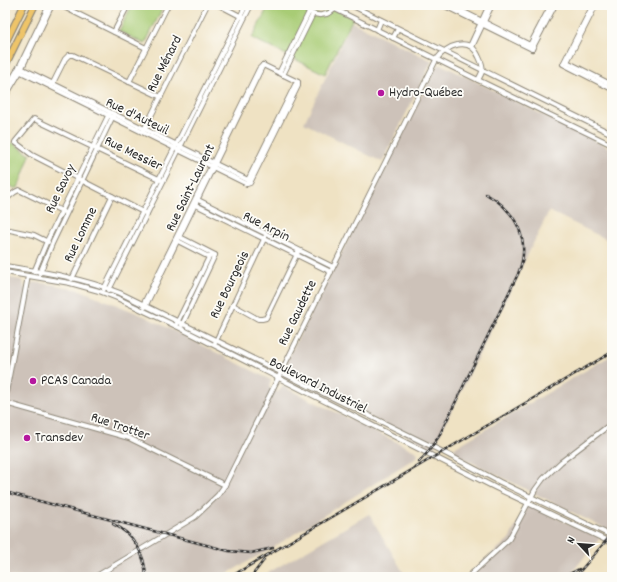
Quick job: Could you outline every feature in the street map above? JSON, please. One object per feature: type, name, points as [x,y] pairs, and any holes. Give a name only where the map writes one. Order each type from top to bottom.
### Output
[{"type":"highway","points":[[5,44],[24,5]]},
{"type":"highway","points":[[5,66],[35,5]]},
{"type":"street","points":[[5,91],[20,69],[49,5]]},
{"type":"street","points":[[5,97],[52,5]]},
{"type":"street","points":[[60,5],[146,48]]},
{"type":"street","points":[[114,32],[128,5]]},
{"type":"street","points":[[129,82],[168,5]]},
{"type":"street","name":"Rue Ménard","points":[[144,131],[207,5]]},
{"type":"street","points":[[219,5],[242,17]]},
{"type":"street","points":[[105,293],[227,48],[246,5]]},
{"type":"street","points":[[242,17],[251,5]]},
{"type":"street","points":[[303,5],[311,13],[325,15],[335,9],[338,5]]},
{"type":"street","points":[[327,5],[436,60],[612,145]]},
{"type":"street","points":[[351,5],[612,134]]},
{"type":"street","points":[[443,5],[531,47],[554,5]]},
{"type":"street","points":[[450,5],[456,10]]},
{"type":"street","points":[[471,47],[489,5]]},
{"type":"street","points":[[482,23],[492,5]]},
{"type":"street","points":[[549,13],[550,5]]},
{"type":"street","points":[[593,5],[565,63],[608,84],[612,88]]},
{"type":"street","points":[[582,29],[596,5]]},
{"type":"street","points":[[281,74],[311,13]]},
{"type":"street","points":[[377,30],[382,20]]},
{"type":"street","points":[[393,38],[398,28]]},
{"type":"street","points":[[443,51],[456,45],[464,44],[471,47],[477,52],[482,64],[482,71],[478,80]]},
{"type":"street","name":"Rue Gaudette","points":[[95,577],[195,517],[218,495],[225,485],[436,60],[443,51]]},
{"type":"street","points":[[52,86],[69,54],[161,97]]},
{"type":"street","name":"Rue Saint-Laurent","points":[[143,307],[214,165],[259,69],[263,65],[298,84],[248,182]]},
{"type":"street","name":"Rue d'Auteuil","points":[[20,69],[248,182]]},
{"type":"street","points":[[510,95],[514,86]]},
{"type":"street","points":[[552,116],[557,107]]},
{"type":"street","name":"Rue Savoy","points":[[30,276],[34,271],[47,241],[64,212],[111,115]]},
{"type":"street","name":"Rue Messier","points":[[80,180],[32,155],[15,142],[34,119],[161,180]]},
{"type":"street","points":[[595,137],[599,128]]},
{"type":"street","points":[[80,180],[145,213]]},
{"type":"street","points":[[5,200],[19,190],[64,212]]},
{"type":"street","name":"Rue Lomme","points":[[70,283],[112,196]]},
{"type":"street","name":"Rue Arpin","points":[[195,201],[267,234],[333,267]]},
{"type":"street","name":"Rue Arpin","points":[[195,201],[265,239],[331,272]]},
{"type":"street","name":"Rue Savoy","points":[[39,277],[64,212]]},
{"type":"street","points":[[5,229],[34,235],[52,244]]},
{"type":"street","name":"Rue Bourgeois","points":[[215,343],[267,234]]},
{"type":"street","points":[[177,238],[215,255]]},
{"type":"street","points":[[177,238],[209,257],[215,255]]},
{"type":"street","points":[[233,306],[258,318],[266,318],[299,250]]},
{"type":"street","points":[[198,285],[215,255]]},
{"type":"street","points":[[179,325],[198,285],[209,257]]},
{"type":"street","name":"Boulevard Industriel","points":[[5,266],[73,278],[107,288],[215,343],[321,400],[527,504],[612,543]]},
{"type":"street","name":"Boulevard Industriel","points":[[5,272],[70,283],[105,293],[143,307]]},
{"type":"street","name":"Rue Trotter","points":[[30,276],[5,399],[8,404],[129,438],[225,485]]},
{"type":"street","name":"Boulevard Industriel","points":[[215,343],[281,372],[473,469],[612,536]]},
{"type":"street","points":[[321,400],[325,394]]},
{"type":"street","points":[[341,410],[345,405]]},
{"type":"street","points":[[377,428],[381,422]]},
{"type":"street","points":[[468,577],[508,539],[535,490],[550,472],[612,423]]},
{"type":"street","points":[[464,472],[473,469]]},
{"type":"street","points":[[496,488],[500,482]]},
{"type":"street","points":[[570,525],[574,518]]},
{"type":"shaded area","points":[[352,22],[432,61],[382,162],[304,123]]},
{"type":"shaded area","points":[[438,65],[442,65],[612,149],[612,242],[549,211],[433,449],[281,372]]},
{"type":"shaded area","points":[[5,277],[21,280],[24,288],[30,289],[32,282],[80,290],[144,316],[271,380],[269,387],[278,392],[282,386],[417,452],[418,456],[272,548],[221,577],[5,577]]},
{"type":"shaded area","points":[[612,355],[612,532],[449,451]]},
{"type":"shaded area","points":[[527,504],[600,538],[568,577],[465,577],[509,539]]},
{"type":"shaded area","points":[[369,514],[406,577],[261,577]]},
{"type":"green space","points":[[132,5],[164,5],[145,44],[119,31]]},
{"type":"green space","points":[[269,5],[302,5],[319,15],[334,9],[353,18],[325,74],[252,38]]},
{"type":"green space","points":[[12,142],[30,155],[18,188],[14,188],[5,182],[5,150]]},
{"type":"railway","points":[[419,462],[439,436],[518,274],[522,262],[522,238],[513,218],[506,209],[486,194]]},
{"type":"railway","points":[[230,577],[612,352]]},
{"type":"railway","points":[[5,492],[229,551],[251,553],[273,548]]},
{"type":"railway","points":[[113,524],[127,533],[137,546],[141,553],[146,577]]},
{"type":"railway","points":[[575,577],[612,534]]},
{"type":"railway","points":[[251,577],[264,560]]},
{"type":"railway","points":[[563,577],[579,569]]},
{"type":"place","name":"Hydro-Québec","points":[[381,93]]},
{"type":"place","name":"PCAS Canada","points":[[33,381]]},
{"type":"place","name":"Transdev","points":[[27,438]]}]
